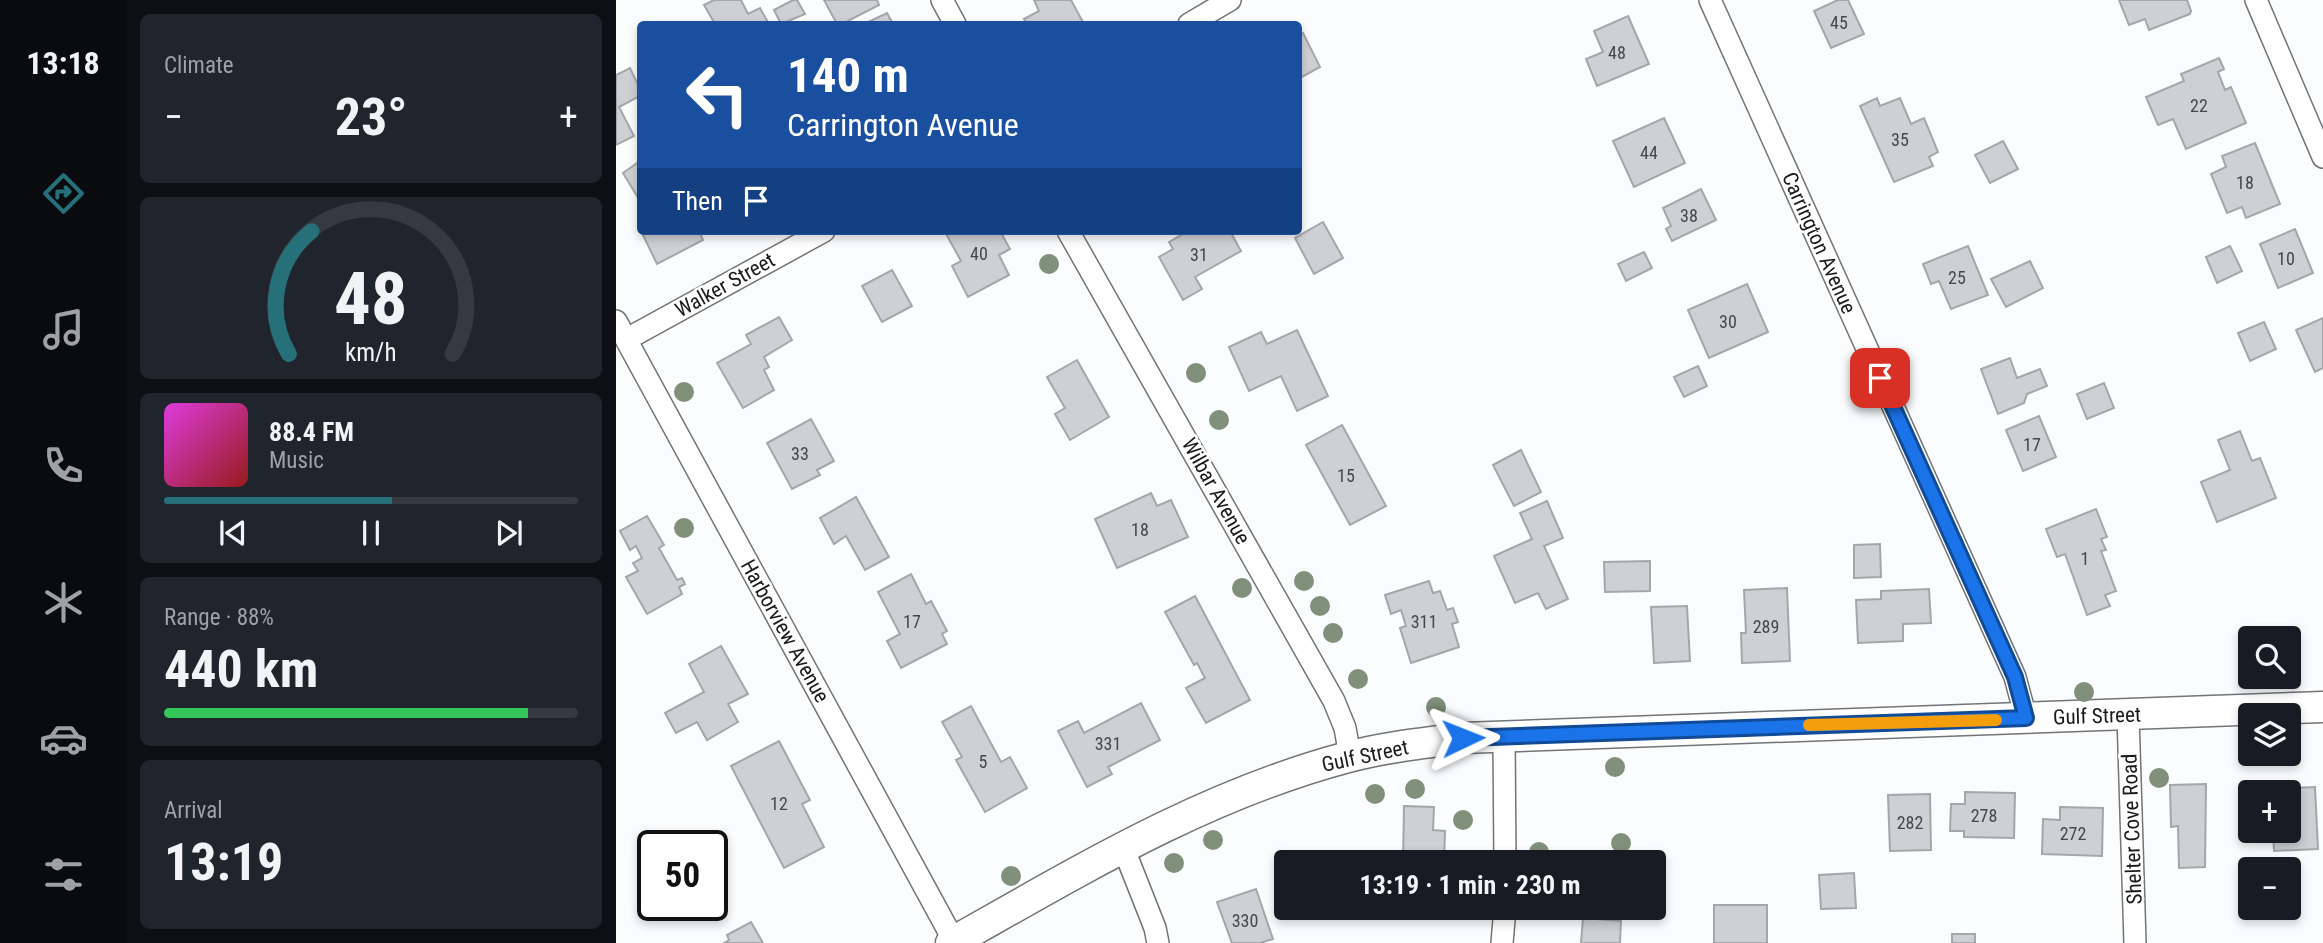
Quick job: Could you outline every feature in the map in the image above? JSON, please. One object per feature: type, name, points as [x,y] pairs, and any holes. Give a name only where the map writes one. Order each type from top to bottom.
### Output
[{"type":"main road","name":"Gulf Street","points":[[952,942],[1164,825],[1245,790],[1350,756],[1433,742],[1504,737],[2323,707]]},
{"type":"street","points":[[942,0],[953,21]]},
{"type":"street","points":[[1194,21],[1230,0]]},
{"type":"street","name":"Carrington Avenue","points":[[1710,0],[2015,677],[2026,718]]},
{"type":"street","points":[[2256,0],[2323,157]]},
{"type":"street","name":"Walker Street","points":[[627,339],[817,235]]},
{"type":"street","name":"Wilbar Avenue","points":[[1070,235],[1334,701],[1345,728],[1350,756]]},
{"type":"street","name":"Harborview Avenue","points":[[616,321],[952,942]]},
{"type":"street","name":"Shelter Cove Road","points":[[2128,715],[2135,943]]},
{"type":"street","points":[[1504,737],[1505,850]]},
{"type":"street","points":[[1123,846],[1155,928],[1158,943]]},
{"type":"street","points":[[1502,943],[1504,920]]},
{"type":"building","points":[[714,0],[741,0],[748,14],[760,8],[767,21],[713,21],[704,5]]},
{"type":"building","points":[[797,0],[805,14],[788,21],[780,21],[774,10]]},
{"type":"building","points":[[824,0],[877,0],[879,5],[848,21],[835,21]]},
{"type":"building","points":[[1034,0],[1071,0],[1082,21],[1025,21],[1024,19],[1039,11]]},
{"type":"building","points":[[1838,0],[1848,0],[1864,34],[1831,48],[1814,11]]},
{"type":"building","points":[[2119,0],[2187,0],[2191,11],[2190,14],[2149,30],[2145,19],[2129,25]]},
{"type":"building","points":[[887,13],[891,21],[870,21]]},
{"type":"building","points":[[1628,16],[1649,64],[1597,86],[1586,59],[1603,52],[1594,31]]},
{"type":"building","points":[[1302,34],[1320,67],[1302,77]]},
{"type":"building","points":[[2219,58],[2224,69],[2218,72],[2225,90],[2231,87],[2246,123],[2186,149],[2173,119],[2158,125],[2146,97],[2184,81],[2181,74]]},
{"type":"building","points":[[630,68],[637,83],[637,98],[619,107],[634,136],[616,145],[616,75]]},
{"type":"building","points":[[1877,98],[1880,106],[1900,98],[1911,124],[1924,118],[1938,152],[1929,157],[1933,166],[1894,182],[1860,106]]},
{"type":"building","points":[[1664,118],[1685,163],[1634,187],[1613,141]]},
{"type":"building","points":[[2003,141],[2018,169],[1990,183],[1975,155]]},
{"type":"building","points":[[2255,143],[2280,204],[2246,218],[2242,207],[2227,213],[2211,174],[2226,167],[2222,156]]},
{"type":"building","points":[[637,163],[637,196],[623,173]]},
{"type":"building","points":[[1701,189],[1716,220],[1672,241],[1666,229],[1671,226],[1663,208]]},
{"type":"building","points":[[1323,222],[1343,258],[1314,274],[1295,238]]},
{"type":"building","points":[[2295,229],[2313,273],[2278,288],[2260,244]]},
{"type":"building","points":[[643,235],[701,235],[703,240],[657,264]]},
{"type":"building","points":[[947,235],[1002,235],[1010,249],[999,255],[1009,275],[968,297],[952,266],[961,261]]},
{"type":"building","points":[[1181,235],[1232,235],[1241,251],[1195,277],[1202,289],[1183,300],[1159,257],[1173,249],[1169,242]]},
{"type":"building","points":[[1968,246],[1988,295],[1951,309],[1939,281],[1931,284],[1923,264]]},
{"type":"building","points":[[2230,246],[2242,271],[2217,283],[2206,257]]},
{"type":"building","points":[[1644,252],[1652,268],[1626,281],[1618,264]]},
{"type":"building","points":[[2030,261],[2043,288],[2006,307],[1991,279]]},
{"type":"building","points":[[892,270],[912,306],[882,322],[862,286]]},
{"type":"building","points":[[1747,284],[1768,332],[1709,358],[1688,310]]},
{"type":"building","points":[[779,317],[792,340],[764,357],[769,367],[764,370],[774,390],[743,408],[717,363],[751,344],[746,335]]},
{"type":"building","points":[[2323,318],[2323,368],[2315,372],[2296,330]]},
{"type":"building","points":[[2264,322],[2276,349],[2250,361],[2238,333]]},
{"type":"building","points":[[1297,330],[1328,396],[1297,411],[1281,376],[1249,391],[1229,347],[1261,332],[1267,344]]},
{"type":"building","points":[[2010,358],[2017,378],[2040,369],[2047,386],[2027,394],[2024,403],[1998,414],[1981,369]]},
{"type":"building","points":[[1077,360],[1109,417],[1070,440],[1055,414],[1065,408],[1047,377]]},
{"type":"building","points":[[1698,366],[1707,386],[1684,397],[1674,377]]},
{"type":"building","points":[[2104,383],[2114,408],[2087,419],[2077,394]]},
{"type":"building","points":[[2039,416],[2056,457],[2023,471],[2006,430]]},
{"type":"building","points":[[811,419],[834,461],[817,470],[820,475],[792,489],[767,443]]},
{"type":"building","points":[[1342,425],[1386,506],[1350,525],[1306,445]]},
{"type":"building","points":[[2240,431],[2252,461],[2260,458],[2276,498],[2217,522],[2201,482],[2230,470],[2218,440]]},
{"type":"building","points":[[1521,450],[1541,492],[1514,506],[1493,465]]},
{"type":"building","points":[[1151,493],[1157,506],[1171,500],[1188,537],[1117,568],[1095,519]]},
{"type":"building","points":[[856,497],[889,557],[865,570],[846,536],[834,544],[820,518]]},
{"type":"building","points":[[1547,501],[1563,538],[1544,546],[1568,599],[1546,609],[1538,593],[1515,603],[1494,556],[1532,539],[1520,513]]},
{"type":"building","points":[[2096,509],[2107,537],[2101,539],[2106,550],[2101,551],[2116,591],[2105,595],[2110,606],[2087,615],[2065,554],[2057,557],[2046,529]]},
{"type":"building","points":[[647,516],[664,545],[659,548],[677,580],[682,578],[685,584],[679,587],[682,594],[647,614],[626,577],[638,571],[633,563],[642,558],[636,546],[630,550],[620,531]]},
{"type":"building","points":[[1880,544],[1881,577],[1854,578],[1854,545]]},
{"type":"building","points":[[1650,561],[1650,591],[1605,592],[1604,562]]},
{"type":"building","points":[[911,574],[926,604],[931,601],[947,631],[942,634],[947,644],[901,668],[887,641],[900,634],[878,592]]},
{"type":"building","points":[[1429,581],[1433,593],[1440,591],[1447,610],[1453,608],[1458,622],[1452,624],[1459,647],[1411,663],[1400,628],[1406,626],[1401,610],[1391,614],[1385,595]]},
{"type":"building","points":[[1787,588],[1790,661],[1742,663],[1741,633],[1746,633],[1744,590]]},
{"type":"building","points":[[1929,589],[1931,623],[1903,624],[1903,641],[1858,643],[1856,600],[1881,599],[1881,591]]},
{"type":"building","points":[[1195,596],[1250,700],[1206,723],[1186,688],[1205,678],[1197,663],[1194,665],[1165,612]]},
{"type":"building","points":[[1687,606],[1690,661],[1654,663],[1651,607]]},
{"type":"building","points":[[721,646],[748,694],[728,704],[738,722],[707,740],[697,722],[676,733],[665,713],[704,692],[689,664]]},
{"type":"building","points":[[1141,703],[1160,740],[1108,767],[1112,774],[1087,787],[1058,731],[1078,721],[1084,733]]},
{"type":"building","points":[[971,706],[1001,762],[1010,757],[1027,788],[985,812],[956,760],[962,757],[942,722]]},
{"type":"building","points":[[779,741],[810,800],[802,804],[824,847],[784,868],[731,766]]},
{"type":"building","points":[[2206,784],[2205,867],[2179,868],[2178,826],[2171,827],[2170,785]]},
{"type":"building","points":[[2315,787],[2318,849],[2274,851],[2274,843],[2301,843],[2301,788]]},
{"type":"building","points":[[1965,792],[2015,793],[2014,838],[1964,837],[1964,831],[1950,831],[1951,804],[1965,804]]},
{"type":"building","points":[[1930,794],[1931,850],[1890,851],[1888,795]]},
{"type":"building","points":[[1404,806],[1434,807],[1433,830],[1445,831],[1444,850],[1403,850]]},
{"type":"building","points":[[2060,807],[2103,808],[2102,856],[2042,854],[2043,819],[2060,820]]},
{"type":"building","points":[[1854,873],[1856,908],[1821,909],[1819,875]]},
{"type":"building","points":[[1256,889],[1273,939],[1260,943],[1232,943],[1217,902]]},
{"type":"building","points":[[1714,905],[1767,905],[1767,943],[1714,943]]},
{"type":"building","points":[[1583,920],[1621,921],[1620,943],[1581,943]]},
{"type":"building","points":[[751,922],[763,943],[724,943],[729,940],[727,935]]},
{"type":"building","points":[[1952,934],[1975,934],[1975,943],[1952,943]]},
{"type":"slow traffic","points":[[1809,725],[1996,720]]},
{"type":"route","points":[[1463,738],[2026,718],[2015,677],[1880,378]]}]
